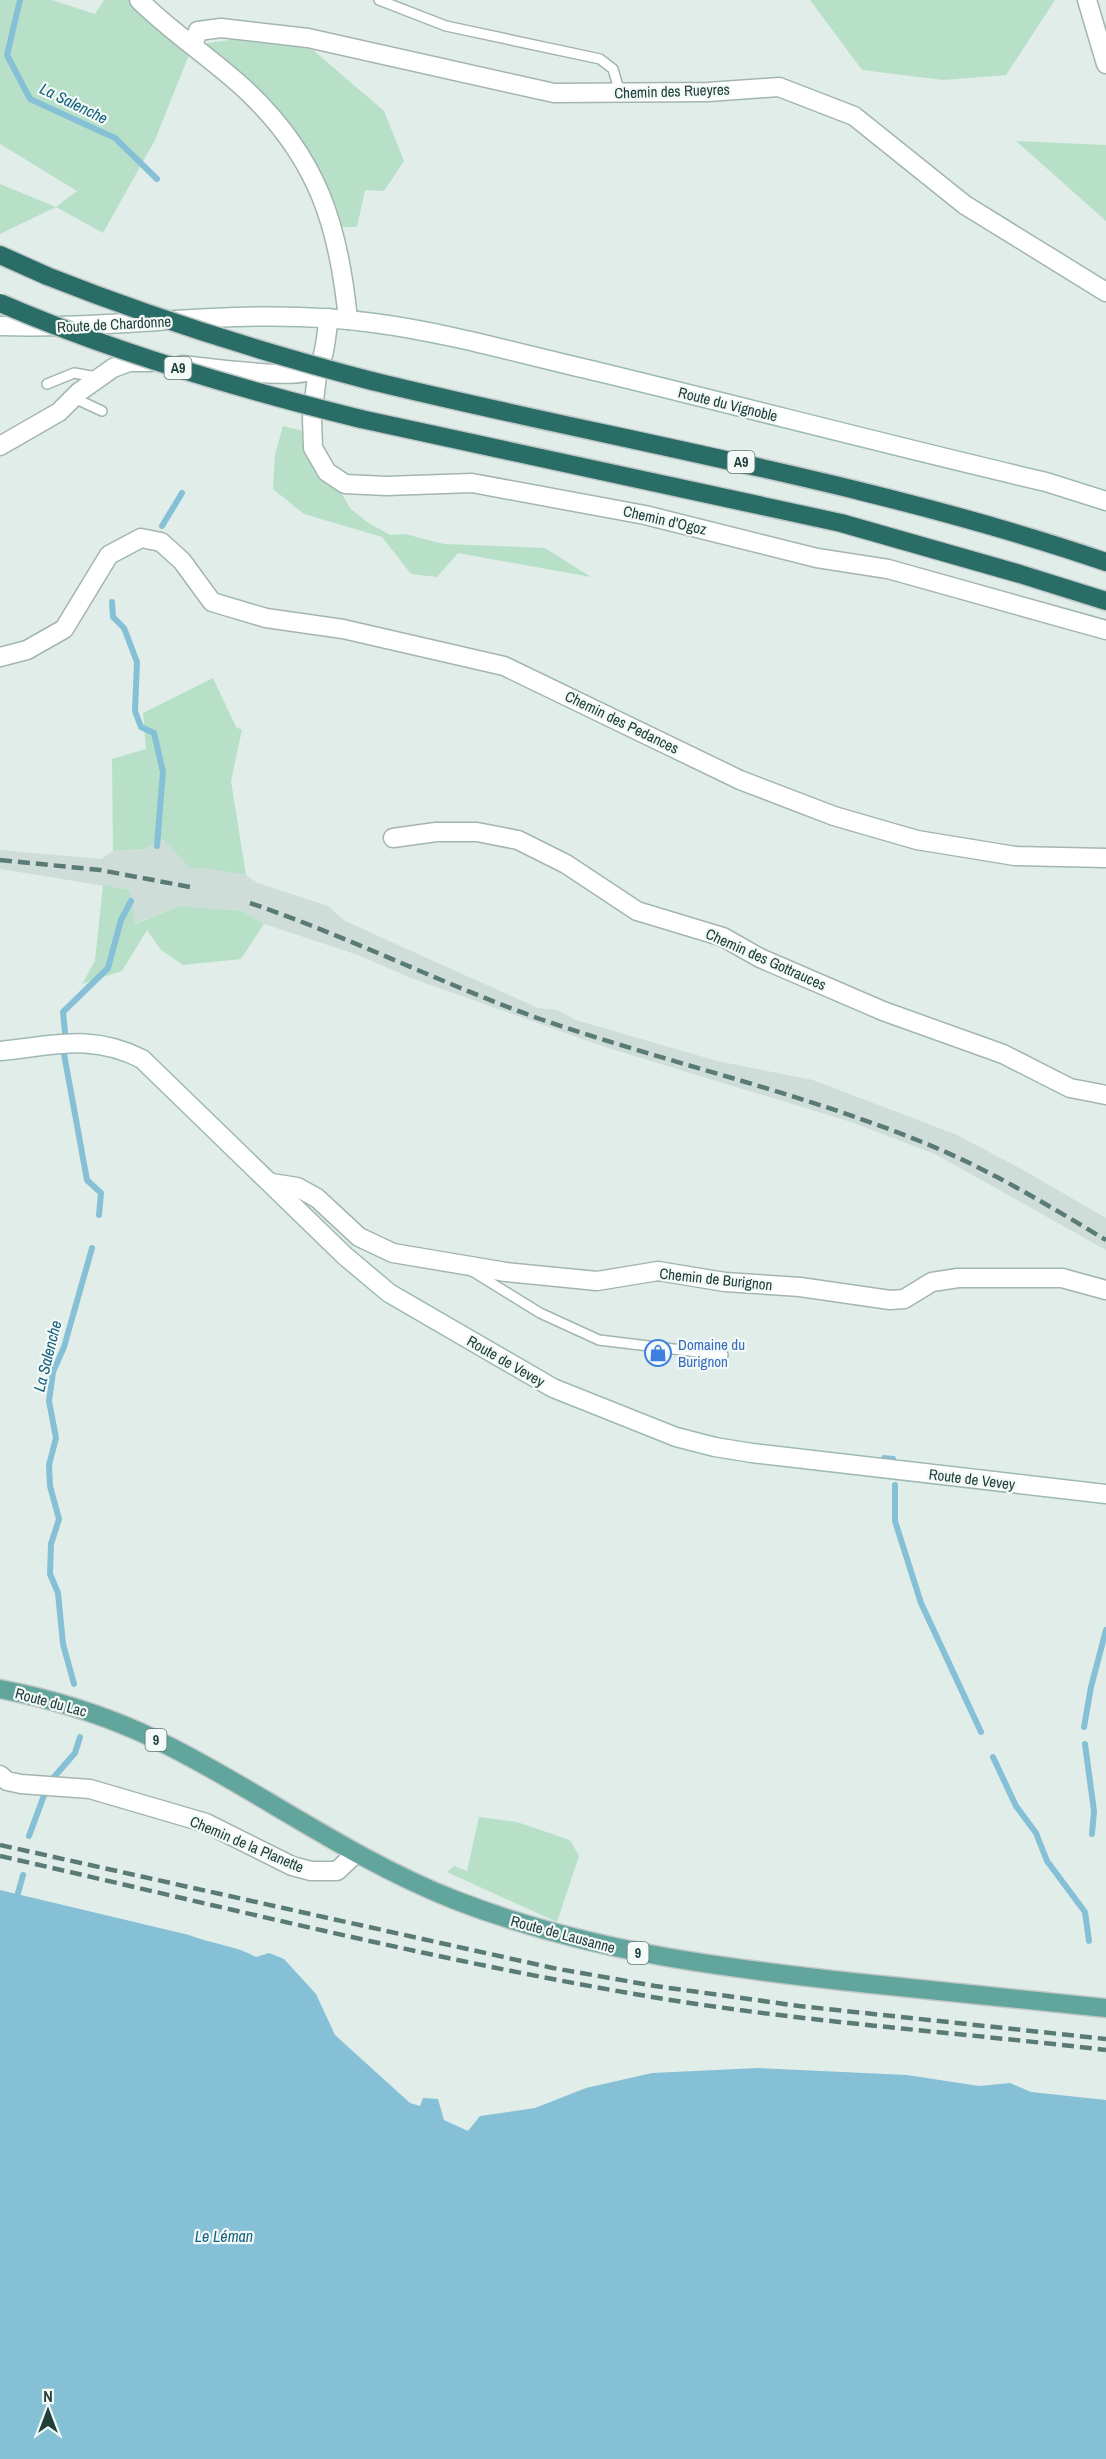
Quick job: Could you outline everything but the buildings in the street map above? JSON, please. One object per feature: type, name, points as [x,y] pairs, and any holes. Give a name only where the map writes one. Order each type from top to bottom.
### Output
[{"type":"highway","name":"A9","points":[[0,255],[47,276],[208,334],[372,381],[846,486],[948,513],[1106,562]]},
{"type":"highway","name":"A9","points":[[0,303],[160,362],[240,388],[361,419],[777,508],[905,540],[1106,602]]},
{"type":"main road","name":"Route du Lac","points":[[0,1689],[44,1698],[101,1716]]},
{"type":"main road","name":"Route de Lausanne","points":[[101,1716],[182,1753],[355,1854],[411,1881],[480,1909],[567,1938],[627,1951],[757,1972],[1106,2008]]},
{"type":"street","points":[[139,0],[248,93],[285,135],[316,180],[334,227],[344,280],[348,320]]},
{"type":"street","points":[[1087,0],[1106,64]]},
{"type":"street","name":"Chemin des Rueyres","points":[[193,45],[198,31],[221,28],[264,31],[388,54],[481,79],[554,93],[779,87],[854,116],[965,205],[1106,292]]},
{"type":"street","name":"Route de Chardonne","points":[[0,326],[39,327],[229,317],[329,318]]},
{"type":"street","name":"Route du Vignoble","points":[[329,318],[405,328],[520,353],[1046,482],[1106,501]]},
{"type":"street","name":"Chemin d'Ogoz","points":[[329,318],[318,367],[312,418],[313,448],[327,472],[345,484],[386,486],[472,483],[645,515],[817,558],[888,569],[1106,630]]},
{"type":"street","points":[[1,444],[59,412],[97,377],[112,368],[135,362],[289,375],[304,373],[318,367]]},
{"type":"street","name":"Chemin des Pedances","points":[[0,657],[27,650],[64,629],[109,555],[141,538],[161,542],[182,561],[212,602],[266,618],[343,629],[504,666],[740,780],[834,816],[917,840],[1015,856],[1106,858]]},
{"type":"street","name":"Chemin des Gottrauces","points":[[393,837],[436,832],[477,832],[518,840],[566,864],[637,911],[723,937],[760,958],[884,1011],[1003,1054],[1070,1088],[1106,1095]]},
{"type":"street","name":"Route de Vevey","points":[[0,1051],[69,1042],[109,1045],[132,1054],[153,1068],[345,1256],[389,1293],[554,1388],[650,1428],[715,1447],[734,1450],[1106,1494]]},
{"type":"street","name":"Chemin de Burignon","points":[[272,1183],[297,1187],[317,1198],[359,1237],[393,1253],[506,1272],[597,1281],[658,1271],[725,1282],[800,1287],[890,1300],[904,1299],[932,1282],[958,1278],[1062,1278],[1106,1290]]},
{"type":"street","name":"Chemin de la Planette","points":[[2,1780],[90,1789],[206,1822],[256,1850],[311,1871],[338,1871],[355,1854]]},
{"type":"lane","points":[[379,0],[447,26],[600,59],[614,69],[620,93]]},
{"type":"lane","points":[[47,384],[74,373],[97,377]]},
{"type":"lane","points":[[74,398],[102,411]]},
{"type":"lane","points":[[462,1264],[540,1313],[598,1340],[723,1355]]},
{"type":"shaded area","points":[[163,840],[191,869],[204,868],[246,875],[258,883],[328,906],[345,921],[538,1008],[557,1010],[576,1020],[717,1061],[813,1080],[957,1135],[1106,1218],[1106,1250],[935,1154],[851,1122],[605,1047],[411,978],[358,955],[264,924],[242,911],[180,906],[134,924],[130,890],[0,869],[0,850],[101,859],[113,851],[144,849]]},
{"type":"green space","points":[[0,0],[52,0],[95,14],[104,0],[133,0],[193,45],[155,140],[103,233],[56,207],[77,191],[0,144]]},
{"type":"green space","points":[[810,0],[1055,0],[1006,75],[943,80],[862,70]]},
{"type":"green space","points":[[251,37],[313,50],[384,111],[404,161],[384,191],[365,190],[357,227],[334,227],[285,135],[193,45]]},
{"type":"green space","points":[[1016,141],[1106,145],[1106,221]]},
{"type":"green space","points":[[0,184],[56,207],[0,234]]},
{"type":"green space","points":[[283,426],[307,432],[350,508],[367,522],[390,535],[405,534],[444,544],[545,548],[591,577],[458,553],[437,577],[411,574],[382,537],[304,514],[273,489],[275,455]]},
{"type":"green space","points":[[213,678],[236,727],[242,730],[231,781],[246,875],[204,868],[191,869],[163,840],[144,849],[113,851],[112,759],[146,749],[143,713]]},
{"type":"green space","points":[[103,885],[130,890],[135,924],[180,906],[242,911],[264,924],[241,959],[183,965],[161,950],[147,930],[122,971],[82,984],[95,961]]},
{"type":"green space","points":[[479,1817],[517,1822],[570,1840],[579,1856],[557,1922],[447,1872],[454,1866],[467,1871]]},
{"type":"water","name":"Le Léman","points":[[0,1890],[189,1935],[256,1957],[269,1953],[284,1959],[316,1994],[335,2035],[410,2103],[420,2106],[423,2098],[438,2099],[444,2120],[468,2131],[480,2116],[535,2108],[586,2088],[652,2073],[758,2068],[907,2075],[979,2086],[1010,2083],[1031,2092],[1106,2100],[1106,2459],[0,2459]]},
{"type":"waterway","name":"La Salenche","points":[[20,0],[7,55],[30,99],[115,138],[157,179]]},
{"type":"waterway","name":"La Salenche","points":[[162,526],[182,493]]},
{"type":"waterway","name":"La Salenche","points":[[112,602],[113,617],[124,628],[137,662],[135,711],[141,727],[154,733],[163,772],[157,846]]},
{"type":"waterway","name":"La Salenche","points":[[65,1032],[63,1012],[108,968],[121,920],[131,901]]},
{"type":"waterway","name":"La Salenche","points":[[64,1054],[87,1180],[101,1193],[99,1215]]},
{"type":"waterway","name":"La Salenche","points":[[74,1684],[63,1644],[58,1593],[50,1574],[51,1544],[59,1519],[50,1486],[49,1465],[56,1438],[49,1401],[53,1372],[64,1347],[92,1248]]},
{"type":"waterway","points":[[884,1458],[893,1459]]},
{"type":"waterway","points":[[895,1485],[895,1521],[921,1603],[981,1732]]},
{"type":"waterway","points":[[1084,1727],[1091,1687],[1106,1630]]},
{"type":"waterway","name":"La Salenche","points":[[54,1777],[75,1753],[80,1737]]},
{"type":"waterway","points":[[1085,1744],[1094,1811],[1092,1834]]},
{"type":"waterway","points":[[993,1757],[1016,1806],[1036,1833],[1047,1861],[1085,1912],[1089,1941]]},
{"type":"waterway","name":"La Salenche","points":[[29,1836],[46,1790]]},
{"type":"waterway","name":"La Salenche","points":[[18,1893],[23,1875]]},
{"type":"railway","points":[[0,860],[100,870],[190,887]]},
{"type":"railway","points":[[250,903],[543,1020],[828,1108],[922,1142],[993,1175],[1106,1240]]},
{"type":"railway","points":[[0,1845],[553,1968],[655,1986],[799,2006],[1106,2039]]},
{"type":"railway","points":[[0,1856],[406,1949],[652,1997],[822,2020],[1106,2050]]},
{"type":"place","name":"Domaine du Burignon","points":[[658,1353]]}]
